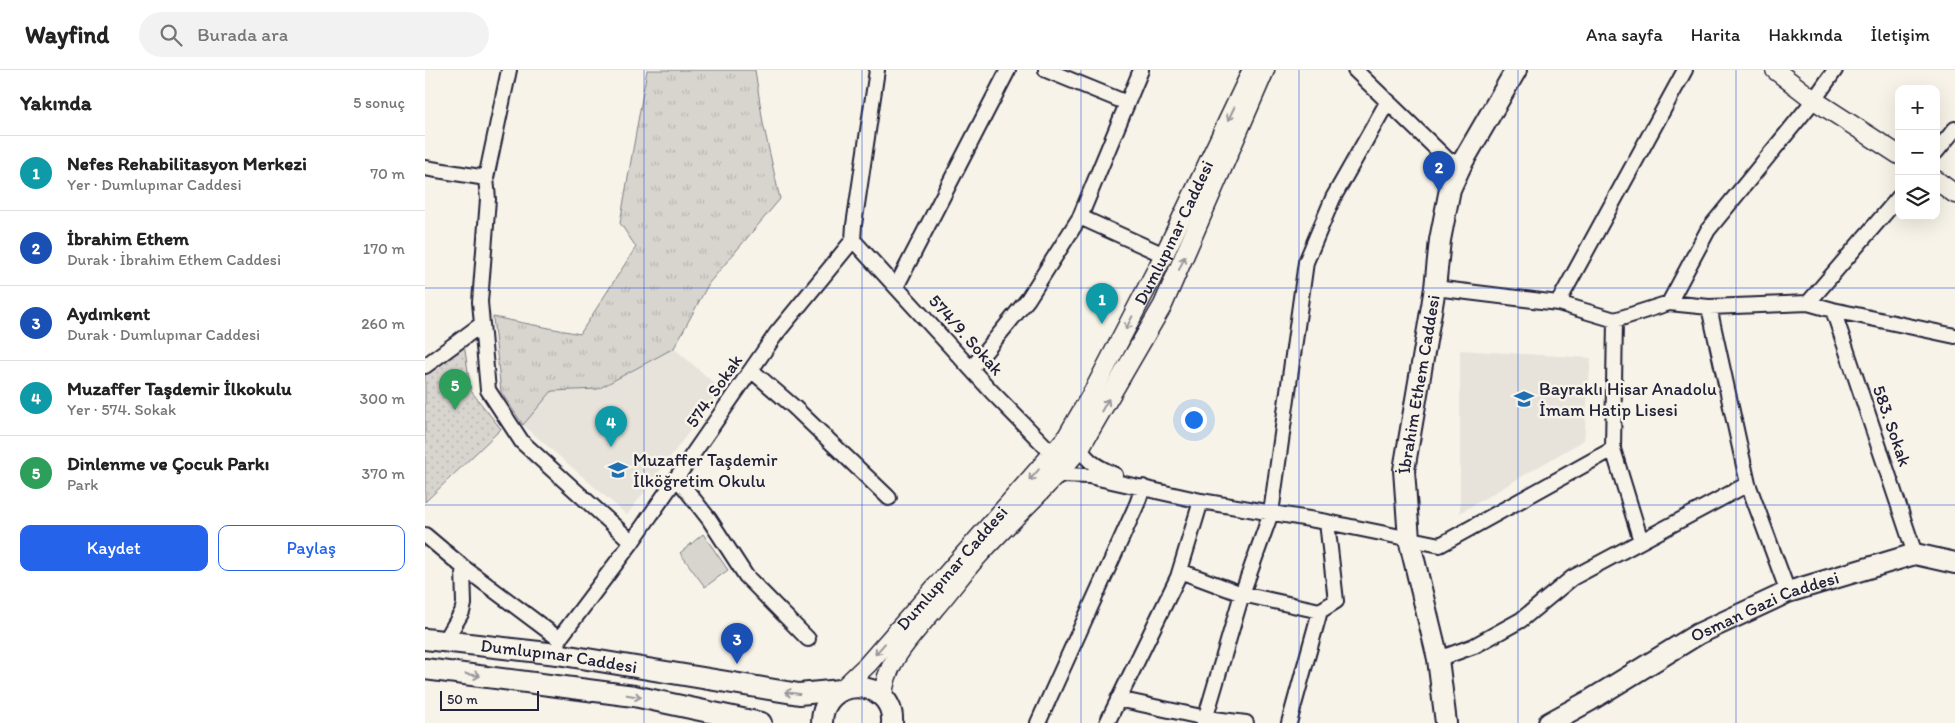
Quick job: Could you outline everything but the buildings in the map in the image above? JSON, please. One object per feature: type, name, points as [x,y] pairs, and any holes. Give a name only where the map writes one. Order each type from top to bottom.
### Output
[{"type":"main road","name":"İbrahim Ethem Caddesi","points":[[1448,720],[1438,658],[1409,539],[1404,470],[1435,288],[1440,240],[1450,189],[1462,163],[1516,70]]},
{"type":"main road","name":"Osman Gazi Caddesi","points":[[1549,723],[1589,701],[1698,634],[1788,592],[1915,554],[1955,563]]},
{"type":"main road","name":"Dumlupınar Caddesi","points":[[425,639],[558,647],[799,694],[841,690]]},
{"type":"main road","name":"Dumlupınar Caddesi","points":[[425,669],[633,696],[761,723]]},
{"type":"main road","points":[[822,723],[822,716],[832,697],[841,690],[852,687],[863,687],[875,691],[890,708],[893,722]]},
{"type":"main road","name":"Osman Gazi Caddesi","points":[[1563,723],[1589,701]]},
{"type":"street","points":[[509,70],[487,178],[488,199],[480,302],[488,390],[522,442],[632,542]]},
{"type":"street","points":[[853,240],[877,70]]},
{"type":"street","points":[[896,286],[1007,70]]},
{"type":"street","points":[[1046,70],[1127,103]]},
{"type":"street","points":[[971,369],[1028,299],[1080,217],[1141,70]]},
{"type":"street","name":"Dumlupınar Caddesi","points":[[841,690],[867,664],[1066,438],[1095,388],[1164,255],[1252,70]]},
{"type":"street","name":"Dumlupınar Caddesi","points":[[883,698],[886,679],[891,666],[905,645],[978,557],[1080,448],[1163,305],[1265,70]]},
{"type":"street","points":[[1355,70],[1448,160],[1462,163]]},
{"type":"street","points":[[1558,303],[1685,70]]},
{"type":"street","points":[[1775,70],[1814,100],[1895,152]]},
{"type":"street","points":[[1669,303],[1708,230],[1814,100],[1835,70]]},
{"type":"street","points":[[1205,721],[1242,594],[1271,513],[1306,262],[1333,198],[1388,101]]},
{"type":"street","points":[[1940,147],[1955,129]]},
{"type":"street","points":[[425,168],[487,178]]},
{"type":"street","points":[[1940,183],[1955,194]]},
{"type":"street","points":[[1808,303],[1895,201]]},
{"type":"street","points":[[1080,217],[1164,255]]},
{"type":"street","name":"574/9. Sokak","points":[[853,240],[971,369],[1054,453]]},
{"type":"street","name":"574. Sokak","points":[[558,647],[776,334],[853,240]]},
{"type":"street","points":[[1435,288],[1558,303],[1615,320],[1669,303],[1709,307],[1808,303],[1955,336]]},
{"type":"street","points":[[1709,307],[1748,484],[1788,592]]},
{"type":"street","name":"583. Sokak","points":[[1833,310],[1915,554]]},
{"type":"street","points":[[1615,320],[1613,449],[1641,542]]},
{"type":"street","points":[[425,366],[482,324]]},
{"type":"street","points":[[751,370],[794,407],[889,498]]},
{"type":"street","points":[[1080,448],[1085,456],[1097,467],[1143,487]]},
{"type":"street","points":[[1048,483],[1062,475],[1089,476],[1201,501],[1327,522],[1440,544],[1613,449]]},
{"type":"street","points":[[677,478],[709,519],[746,576],[808,639]]},
{"type":"street","points":[[1438,658],[1474,646],[1521,620],[1572,578],[1748,484]]},
{"type":"street","points":[[1038,723],[1143,487]]},
{"type":"street","points":[[1107,723],[1137,665],[1180,571],[1201,501]]},
{"type":"street","points":[[1289,723],[1320,611],[1335,601],[1327,522]]},
{"type":"street","points":[[425,535],[558,647]]},
{"type":"street","points":[[445,641],[462,612],[464,604],[463,567]]},
{"type":"street","points":[[1180,571],[1242,594],[1320,611]]},
{"type":"street","points":[[1118,699],[1205,721],[1246,723]]},
{"type":"shaded area","name":"Muzaffer Taşdemir İlköğretim Okulu","points":[[674,348],[721,389],[627,515],[523,425],[552,390],[598,389]]},
{"type":"shaded area","name":"Bayraklı Hisar Anadolu İmam Hatip Lisesi","points":[[1460,350],[1591,358],[1584,440],[1460,513]]},
{"type":"green space","points":[[647,70],[755,70],[763,123],[780,199],[709,283],[674,348],[598,389],[552,391],[523,425],[501,392],[493,317],[580,334],[636,247],[620,223]]},
{"type":"green space","points":[[464,344],[471,391],[501,429],[425,502],[425,373]]},
{"type":"green space","points":[[703,534],[728,570],[705,587],[680,553]]},
{"type":"place","name":"İbrahim Ethem","points":[[1439,192]]},
{"type":"place","name":"Nefes Rehabilitasyon Merkezi","points":[[1102,324]]},
{"type":"place","name":"Bayraklı Hisar Anadolu İmam Hatip Lisesi","points":[[1524,399]]},
{"type":"place","name":"Dinlenme ve Çocuk Parkı","points":[[455,410]]},
{"type":"place","name":"Muzaffer Taşdemir İlkokulu","points":[[611,447]]},
{"type":"place","name":"Muzaffer Taşdemir İlköğretim Okulu","points":[[618,470]]},
{"type":"place","name":"Aydınkent","points":[[737,664]]}]
